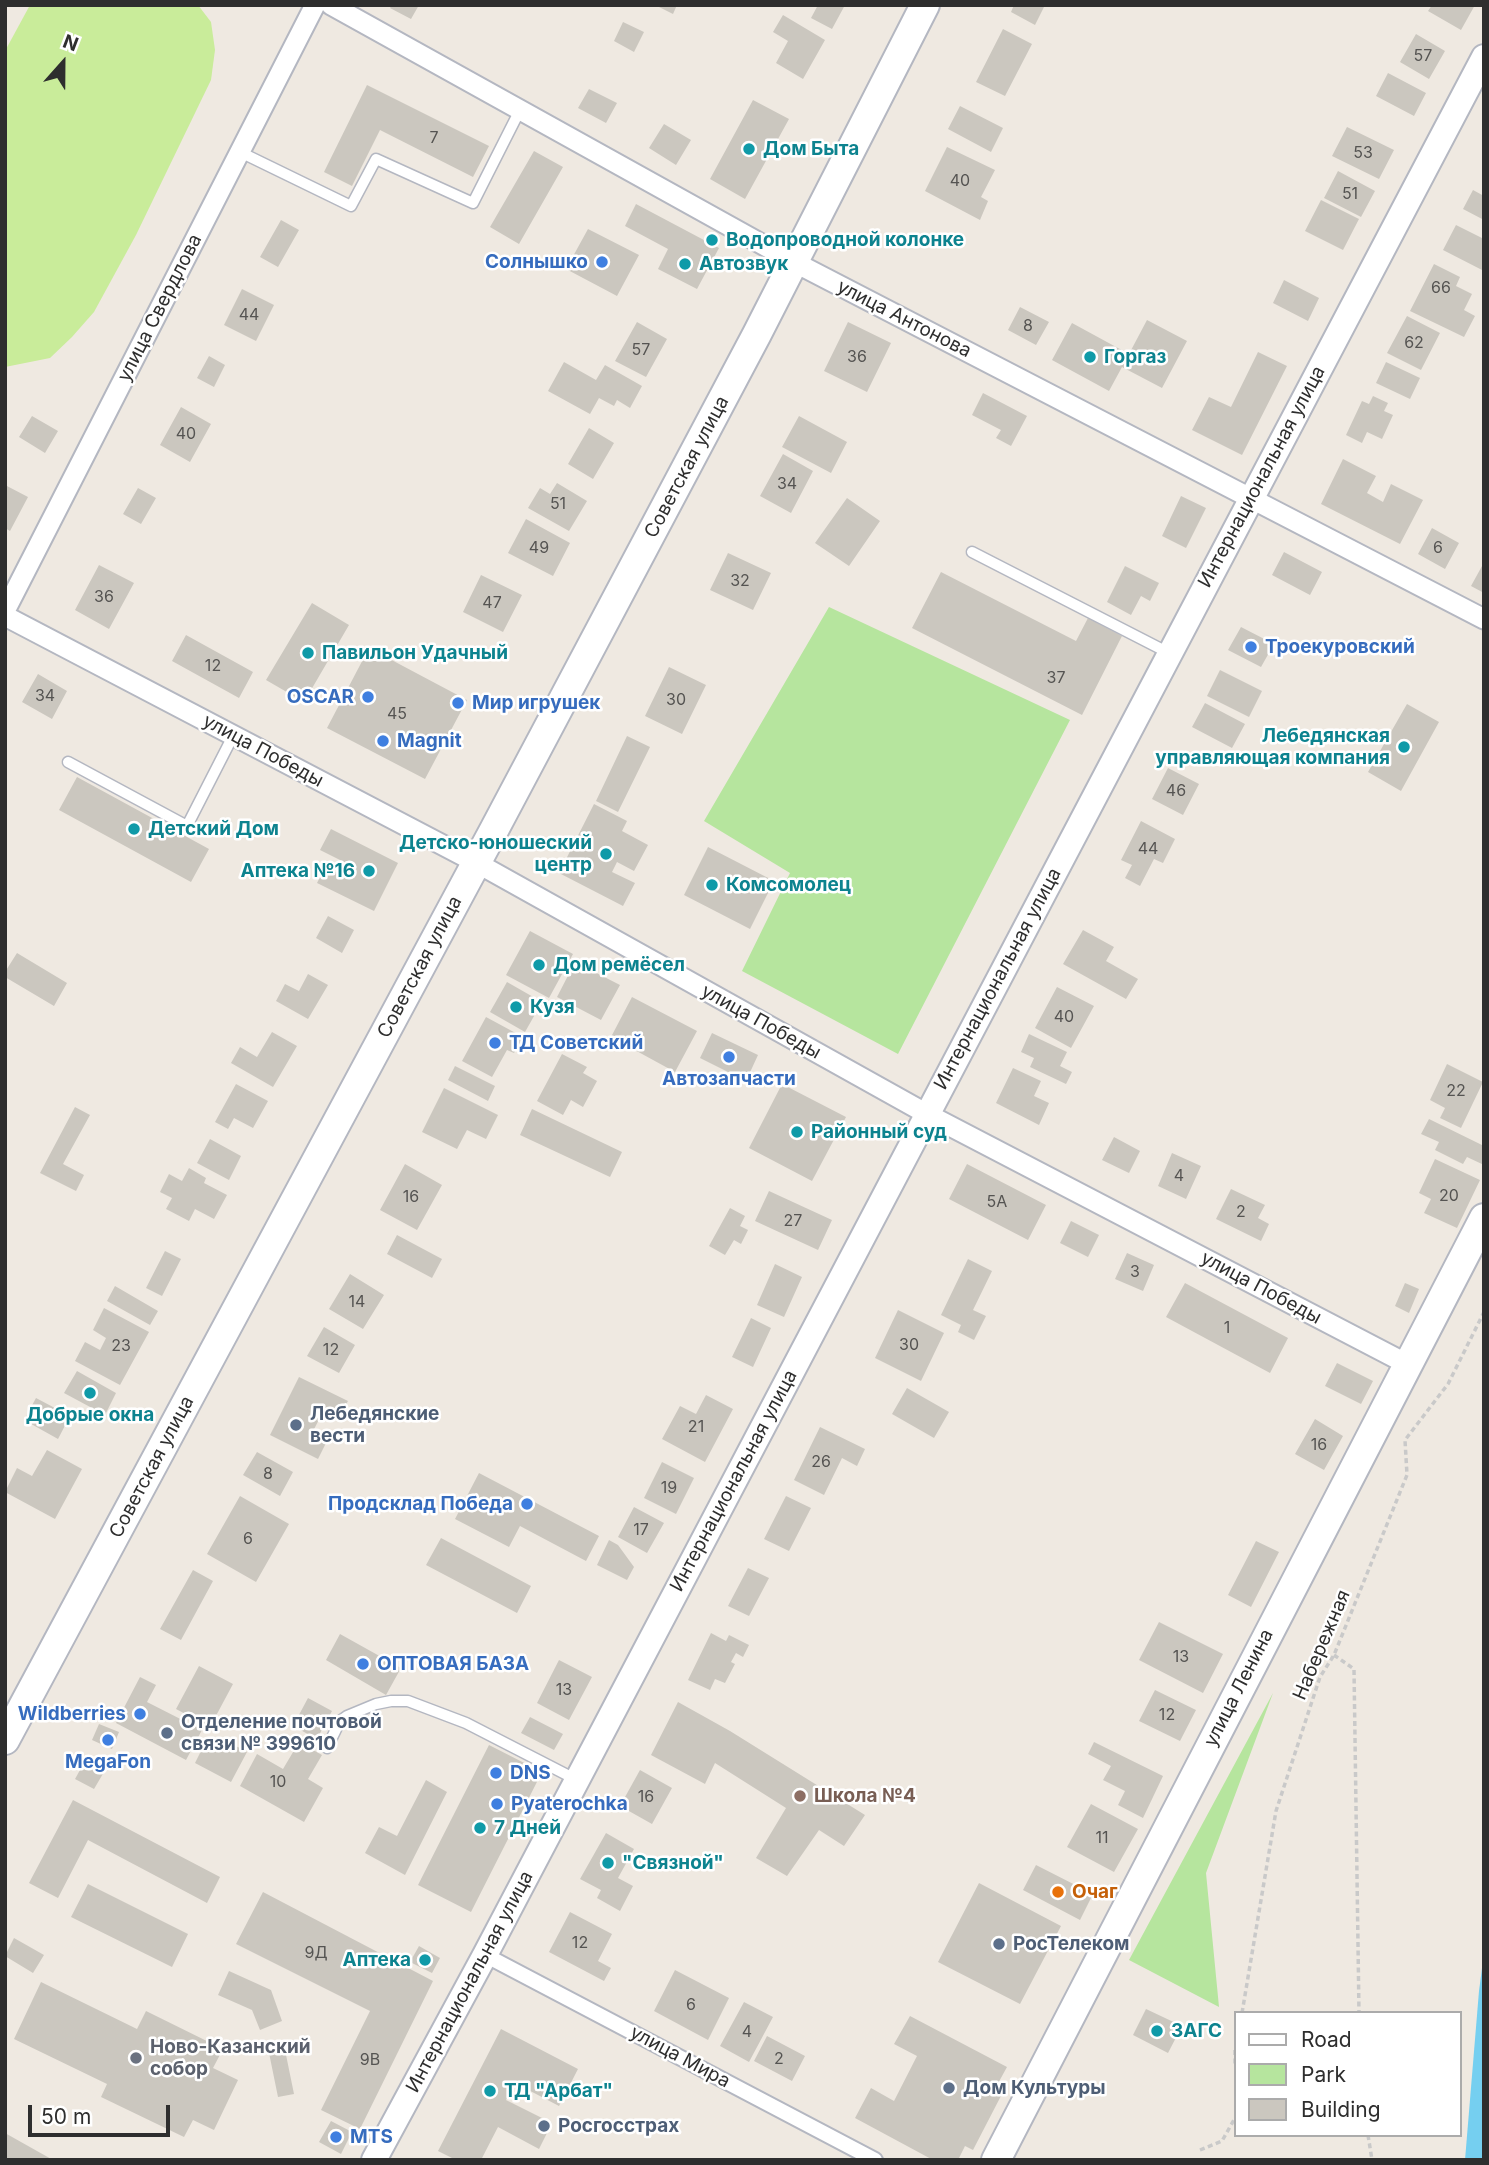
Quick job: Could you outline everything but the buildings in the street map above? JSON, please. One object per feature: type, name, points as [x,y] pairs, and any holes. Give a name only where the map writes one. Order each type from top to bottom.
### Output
[{"type":"main road","name":"Советская улица","points":[[10,1721],[477,863],[794,262],[925,5]]},
{"type":"main road","name":"улица Ленина","points":[[996,2160],[1484,1217]]},
{"type":"street","name":"улица Свердлова","points":[[5,611],[315,5]]},
{"type":"street","name":"улица Антонова","points":[[331,5],[794,262],[1484,619]]},
{"type":"street","name":"Интернациональная улица","points":[[374,2160],[485,1955],[1484,57]]},
{"type":"street","name":"улица Победы","points":[[5,616],[477,863],[927,1114],[1407,1364]]},
{"type":"street","name":"улица Мира","points":[[485,1955],[875,2160]]},
{"type":"lane","points":[[240,152],[351,206],[376,159],[473,203],[520,110]]},
{"type":"lane","points":[[972,552],[1169,654]]},
{"type":"lane","points":[[68,762],[187,826],[233,736]]},
{"type":"lane","points":[[327,1748],[340,1721],[347,1716],[376,1704],[408,1701],[466,1723],[577,1780]]},
{"type":"path","name":"Набережная","points":[[1241,2011],[1276,1811],[1320,1677],[1334,1655],[1407,1475],[1405,1440],[1448,1384],[1484,1312]]},
{"type":"path","points":[[1334,1655],[1354,1669],[1359,2011]]},
{"type":"path","points":[[1200,2150],[1222,2141],[1234,2120]]},
{"type":"path","points":[[1368,2137],[1372,2160]]},
{"type":"green space","points":[[30,5],[198,5],[211,22],[215,50],[211,80],[136,235],[94,312],[50,358],[5,367],[5,51]]},
{"type":"green space","points":[[829,607],[1070,720],[898,1054],[742,971],[790,873],[704,821]]},
{"type":"green space","points":[[1273,1693],[1206,1873],[1219,2007],[1129,1960]]},
{"type":"water","points":[[1484,1953],[1484,2160],[1465,2160],[1479,1991]]},
{"type":"place","name":"Дом Быта","points":[[749,149]]},
{"type":"place","name":"Водопроводной колонке","points":[[712,240]]},
{"type":"place","name":"Солнышко","points":[[602,262]]},
{"type":"place","name":"Автозвук","points":[[685,264]]},
{"type":"place","name":"Горгаз","points":[[1090,357]]},
{"type":"place","name":"Троекуровский","points":[[1251,647]]},
{"type":"place","name":"Павильон Удачный","points":[[308,653]]},
{"type":"place","name":"OSCAR","points":[[368,697]]},
{"type":"place","name":"Мир игрушек","points":[[458,703]]},
{"type":"place","name":"Magnit","points":[[383,741]]},
{"type":"place","name":"Лебедянская управляющая компания","points":[[1404,747]]},
{"type":"place","name":"Детский Дом","points":[[134,829]]},
{"type":"place","name":"Детско-юношеский центр","points":[[606,854]]},
{"type":"place","name":"Аптека №16","points":[[369,871]]},
{"type":"place","name":"Комсомолец","points":[[712,885]]},
{"type":"place","name":"Дом ремёсел","points":[[539,965]]},
{"type":"place","name":"Кузя","points":[[516,1007]]},
{"type":"place","name":"ТД Советский","points":[[495,1043]]},
{"type":"place","name":"Автозапчасти","points":[[729,1057]]},
{"type":"place","name":"Районный суд","points":[[797,1132]]},
{"type":"place","name":"Добрые окна","points":[[90,1393]]},
{"type":"place","name":"Лебедянские вести","points":[[296,1425]]},
{"type":"place","name":"Продсклад Победа","points":[[527,1504]]},
{"type":"place","name":"ОПТОВАЯ БАЗА","points":[[363,1664]]},
{"type":"place","name":"Wildberries","points":[[140,1714]]},
{"type":"place","name":"Отделение почтовой связи № 399610","points":[[167,1733]]},
{"type":"place","name":"MegaFon","points":[[108,1740]]},
{"type":"place","name":"DNS","points":[[496,1773]]},
{"type":"place","name":"Школа №4","points":[[800,1796]]},
{"type":"place","name":"Pyaterochka","points":[[497,1804]]},
{"type":"place","name":"7 Дней","points":[[480,1828]]},
{"type":"place","name":"\"Связной\"","points":[[608,1863]]},
{"type":"place","name":"Очаг","points":[[1058,1892]]},
{"type":"place","name":"РосТелеком","points":[[999,1944]]},
{"type":"place","name":"Аптека","points":[[425,1960]]},
{"type":"place","name":"ЗАГС","points":[[1157,2031]]},
{"type":"place","name":"Ново-Казанский собор","points":[[136,2058]]},
{"type":"place","name":"Дом Культуры","points":[[949,2088]]},
{"type":"place","name":"ТД \"Арбат\"","points":[[490,2091]]},
{"type":"place","name":"Росгосстрах","points":[[544,2126]]},
{"type":"place","name":"MTS","points":[[336,2137]]}]
